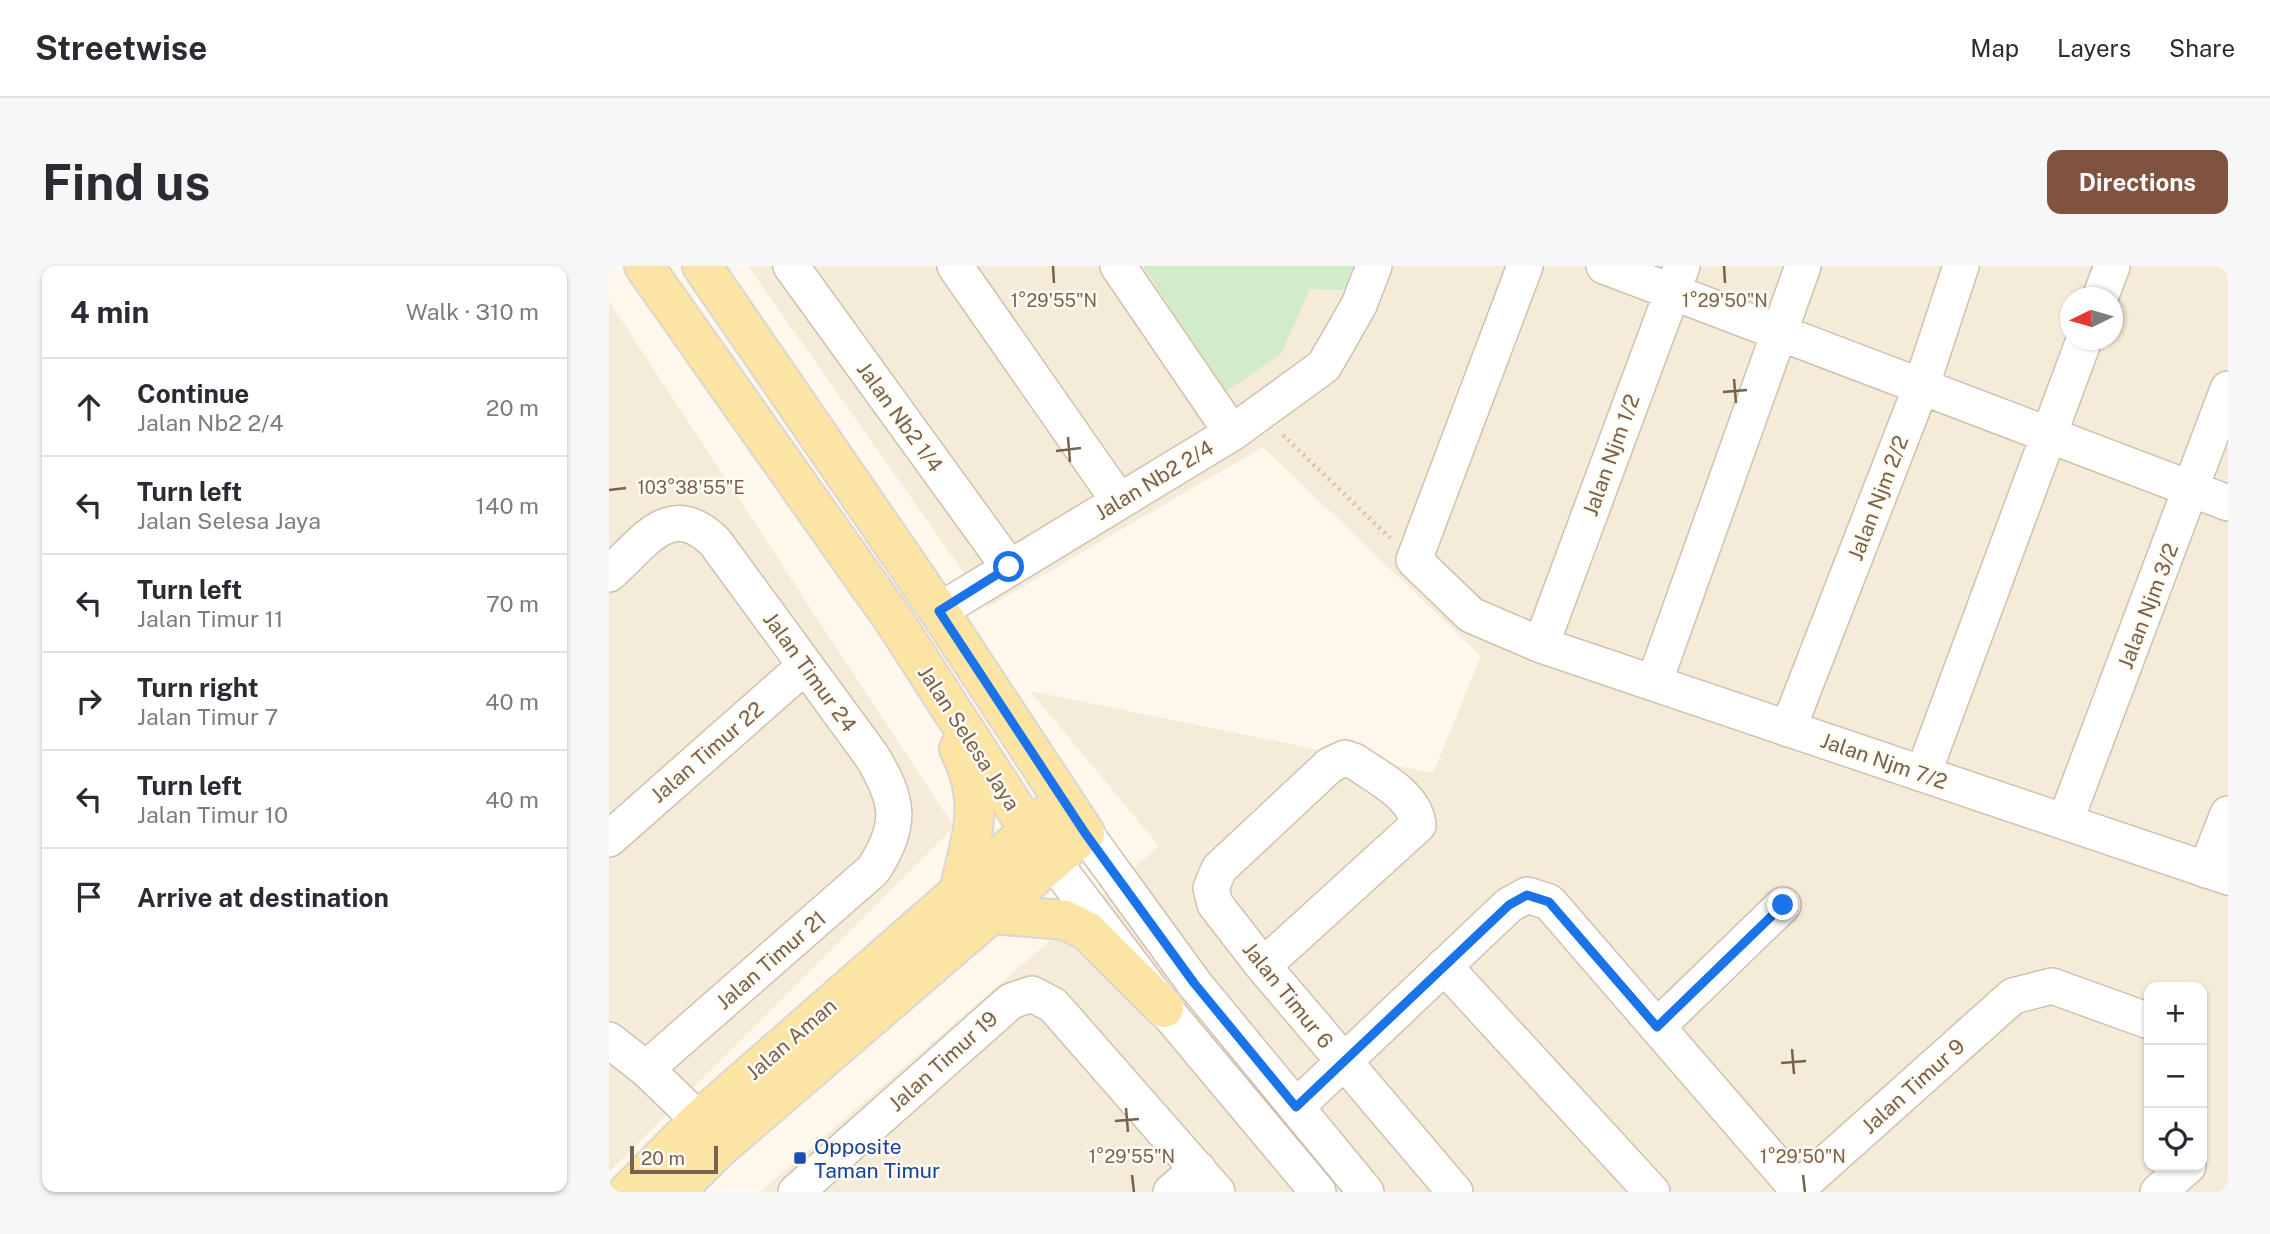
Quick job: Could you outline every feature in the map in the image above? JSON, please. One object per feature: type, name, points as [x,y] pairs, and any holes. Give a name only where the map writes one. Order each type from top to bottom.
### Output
[{"type":"main road","name":"Jalan Selesa Jaya","points":[[644,266],[895,622],[1029,831],[1053,861]]},
{"type":"main road","name":"Jalan Selesa Jaya","points":[[702,266],[939,611],[1085,833]]},
{"type":"main road","points":[[895,622],[973,776],[977,808],[959,892]]},
{"type":"main road","name":"Jalan Aman","points":[[628,1192],[699,1120],[1063,801]]},
{"type":"main road","name":"Jalan Aman","points":[[675,1192],[718,1149],[1085,833]]},
{"type":"main road","points":[[991,914],[1065,920],[1087,931],[1164,1008]]},
{"type":"street","name":"Jalan Nb2 1/4","points":[[790,266],[1009,567]]},
{"type":"street","points":[[955,266],[1119,501]]},
{"type":"street","name":"Jalan Nb2 2/4","points":[[939,611],[1232,433],[1118,266]]},
{"type":"street","points":[[1232,433],[1324,366],[1359,305],[1374,266]]},
{"type":"street","points":[[1414,560],[1525,266]]},
{"type":"street","points":[[1604,266],[1677,279],[1778,332],[2228,503]]},
{"type":"street","points":[[1654,683],[1803,266]]},
{"type":"street","name":"Jalan Njm 2/2","points":[[1788,729],[1921,387],[1961,266]]},
{"type":"street","points":[[2104,287],[2112,266]]},
{"type":"street","name":"Jalan Njm 1/2","points":[[1541,645],[1677,279]]},
{"type":"street","points":[[1923,774],[2080,350]]},
{"type":"street","name":"Jalan Njm 3/2","points":[[2065,822],[2228,389]]},
{"type":"street","name":"Jalan Timur 24","points":[[609,574],[662,526],[684,522],[699,527],[715,542],[886,780],[894,802],[895,822],[890,845]]},
{"type":"street","name":"Jalan Njm 7/2","points":[[1414,560],[1471,615],[1541,645],[2217,874]]},
{"type":"street","name":"Jalan Timur 22","points":[[609,839],[805,666]]},
{"type":"street","name":"Jalan Timur 6","points":[[1263,966],[1418,825],[1416,813],[1406,799],[1355,761],[1345,758],[1330,765],[1219,869],[1211,888],[1215,904],[1263,966],[1455,1192]]},
{"type":"street","points":[[2217,874],[2228,814]]},
{"type":"street","name":"Jalan Selesa Jaya","points":[[1085,833],[1194,983],[1366,1192]]},
{"type":"street","name":"Jalan Timur 21","points":[[646,1069],[873,870],[890,845]]},
{"type":"street","name":"Jalan Selesa Jaya","points":[[1053,861],[1164,1008],[1318,1192]]},
{"type":"street","points":[[1296,1107],[1509,905],[1527,895],[1549,902],[1799,1190]]},
{"type":"street","points":[[1657,1027],[1783,905]]},
{"type":"street","points":[[1444,966],[1652,1192]]},
{"type":"street","name":"Jalan Timur 9","points":[[1799,1190],[2013,996],[2052,986],[2144,1019]]},
{"type":"street","name":"Jalan Timur 19","points":[[796,1192],[1011,1001],[1032,994],[1053,1005],[1207,1181]]},
{"type":"street","points":[[609,1040],[646,1069],[699,1120]]},
{"type":"street","points":[[2158,1192],[2182,1171]]},
{"type":"street","points":[[1171,1192],[1207,1181]]},
{"type":"path","points":[[1260,414],[1414,560]]},
{"type":"shaded area","points":[[748,266],[2228,266],[2228,1192],[760,1192],[1159,846],[1030,691],[1433,773],[1481,656],[1263,447],[988,607]]},
{"type":"shaded area","points":[[609,301],[954,827],[609,1172]]},
{"type":"green space","points":[[1143,266],[1356,266],[1347,290],[1310,289],[1281,354],[1225,392]]},
{"type":"place","name":"Opposite Taman Timur","points":[[800,1158]]},
{"type":"route","points":[[1009,567],[939,611],[1085,833],[1194,983],[1296,1107],[1509,905],[1527,895],[1549,902],[1657,1027],[1783,905]]}]
